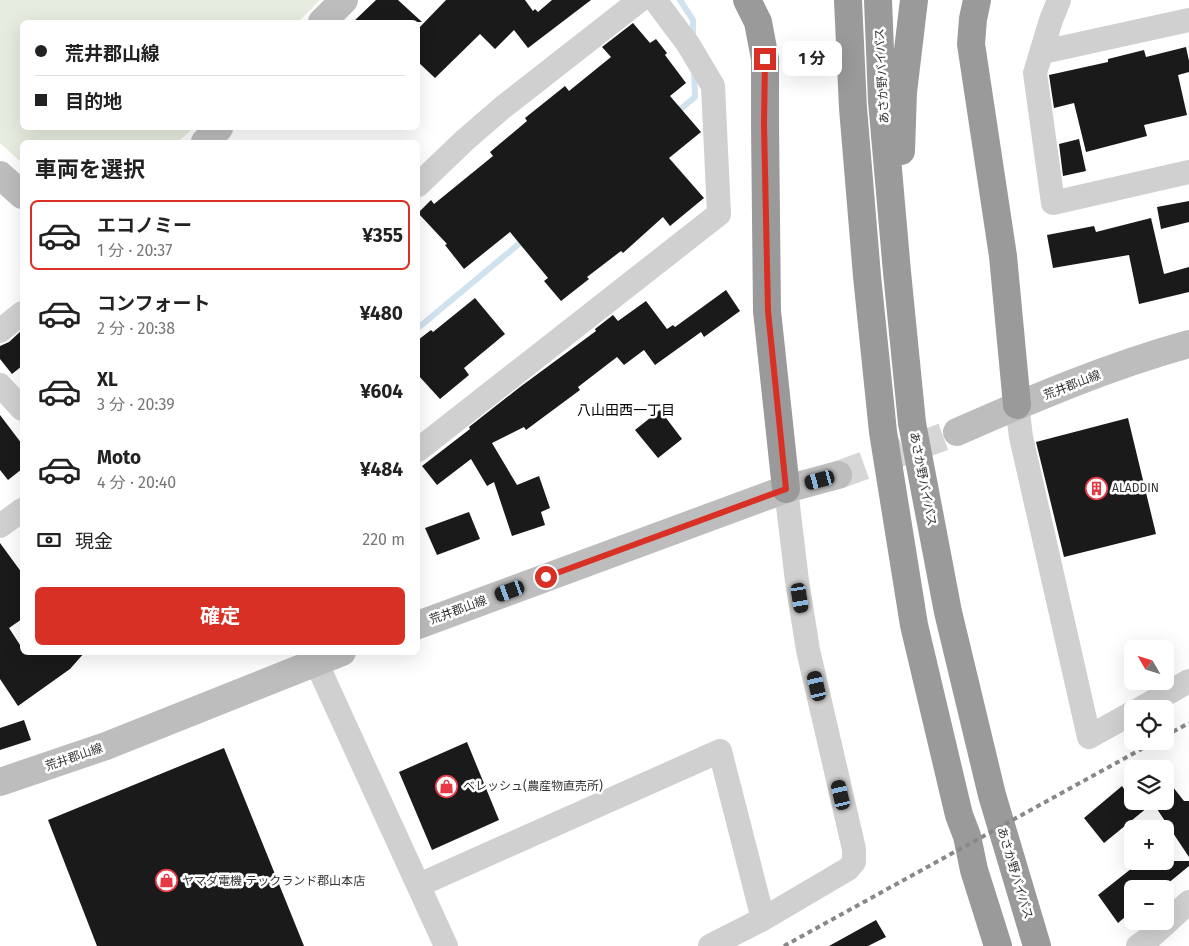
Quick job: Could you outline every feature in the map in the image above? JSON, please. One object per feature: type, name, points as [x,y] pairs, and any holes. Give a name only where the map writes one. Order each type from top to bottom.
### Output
[{"type":"highway","points":[[747,0],[758,22],[765,59],[764,124],[768,311],[786,489]]},
{"type":"highway","points":[[831,0],[834,32],[853,108]]},
{"type":"highway","points":[[848,0],[853,108],[866,276],[883,432],[914,625],[974,870],[998,946]]},
{"type":"highway","name":"あさか野バイパス","points":[[878,0],[882,100],[912,423],[948,612],[992,796],[1037,946]]},
{"type":"highway","points":[[897,272],[903,92],[914,0]]},
{"type":"highway","points":[[977,0],[972,19],[971,44],[1003,256],[1017,405]]},
{"type":"main road","points":[[324,20],[344,0]]},
{"type":"main road","points":[[207,140],[218,130]]},
{"type":"main road","points":[[0,174],[20,193]]},
{"type":"main road","name":"荒井郡山線","points":[[957,432],[1017,405],[1154,354],[1189,344]]},
{"type":"main road","name":"荒井郡山線","points":[[420,624],[786,489],[838,475]]},
{"type":"main road","name":"荒井郡山線","points":[[0,782],[106,746],[314,657]]},
{"type":"street","points":[[420,183],[502,108],[640,0]]},
{"type":"street","points":[[420,448],[719,214],[713,86],[688,44],[655,0]]},
{"type":"street","points":[[1059,0],[1035,73],[1053,203],[1189,172]]},
{"type":"street","points":[[1042,52],[1189,20]]},
{"type":"street","points":[[0,330],[20,315]]},
{"type":"street","points":[[0,385],[20,407]]},
{"type":"street","points":[[1017,405],[1021,438],[1089,737],[1124,717]]},
{"type":"street","points":[[710,946],[763,920],[848,869],[854,862],[855,857],[808,650],[797,581],[786,489]]},
{"type":"street","points":[[0,526],[20,511]]},
{"type":"street","points":[[314,657],[446,946]]},
{"type":"street","points":[[1156,700],[1189,681]]},
{"type":"street","points":[[418,885],[720,751],[763,920]]},
{"type":"street","points":[[1138,946],[1152,936],[1189,902]]},
{"type":"shaded area","points":[[0,0],[320,0],[300,20],[20,20],[20,130],[191,130],[180,140],[20,140],[20,161],[0,143]]},
{"type":"building","points":[[376,0],[398,0],[420,20],[355,20]]},
{"type":"building","points":[[446,0],[525,0],[533,11],[535,9],[538,12],[552,0],[591,0],[528,48],[514,30],[495,49],[480,34],[435,78],[420,64],[420,27]]},
{"type":"building","points":[[633,23],[650,43],[656,39],[667,53],[665,55],[686,83],[670,96],[701,132],[669,158],[704,198],[670,226],[663,217],[623,253],[621,251],[587,277],[589,279],[561,301],[544,281],[548,278],[510,232],[464,269],[445,245],[447,244],[420,215],[420,211],[431,200],[434,204],[493,156],[490,152],[527,121],[525,118],[565,86],[569,91],[611,57],[602,47]]},
{"type":"building","points":[[1186,47],[1189,72],[1178,75],[1187,115],[1144,125],[1147,136],[1086,152],[1074,103],[1054,108],[1049,75],[1108,62],[1108,59],[1144,50],[1146,57]]},
{"type":"building","points":[[1079,139],[1086,171],[1063,176],[1059,144]]},
{"type":"building","points":[[1189,201],[1189,222],[1161,229],[1157,207]]},
{"type":"building","points":[[1151,218],[1164,274],[1189,267],[1189,292],[1139,304],[1129,255],[1053,268],[1047,235],[1094,226],[1096,232]]},
{"type":"building","points":[[726,290],[740,311],[704,337],[701,332],[655,365],[644,350],[624,365],[617,357],[578,387],[580,390],[526,430],[524,427],[492,443],[517,485],[539,476],[550,508],[541,512],[545,525],[512,536],[494,482],[487,486],[471,459],[437,485],[422,466],[520,387],[596,331],[595,329],[613,315],[618,321],[646,301],[667,329],[673,325],[675,327]]},
{"type":"building","points":[[475,298],[505,334],[464,368],[469,375],[440,399],[420,377],[420,338],[431,330],[433,332]]},
{"type":"building","points":[[20,332],[20,368],[12,374],[0,359],[0,346],[9,342]]},
{"type":"building","points":[[660,410],[682,439],[658,458],[635,430]]},
{"type":"building","points":[[0,415],[20,441],[20,471],[8,480],[0,470]]},
{"type":"building","name":"ALADDIN","points":[[1128,418],[1156,534],[1064,557],[1036,442]]},
{"type":"building","points":[[469,512],[480,539],[437,555],[425,528]]},
{"type":"building","points":[[0,543],[20,570],[20,620],[9,628],[20,645],[20,655],[82,655],[70,669],[18,706],[0,679]]},
{"type":"building","points":[[24,720],[31,740],[0,750],[0,728]]},
{"type":"building","points":[[467,742],[499,820],[432,850],[399,772]]},
{"type":"building","points":[[224,748],[304,946],[97,946],[48,820]]},
{"type":"building","points":[[1122,786],[1124,789],[1124,810],[1144,810],[1132,820],[1124,820],[1124,827],[1104,843],[1084,818]]},
{"type":"building","points":[[1174,788],[1184,801],[1189,801],[1189,857],[1174,834],[1174,820],[1164,820],[1158,810],[1174,810]]},
{"type":"building","points":[[1174,861],[1189,861],[1189,866],[1172,880],[1124,880],[1124,918],[1118,923],[1098,895],[1130,870],[1174,870]]},
{"type":"building","points":[[876,920],[886,937],[868,946],[829,946]]},
{"type":"waterway","points":[[680,0],[693,20],[693,37]]},
{"type":"waterway","points":[[676,113],[695,97],[694,70]]},
{"type":"waterway","points":[[420,326],[526,238]]},
{"type":"tunnel","points":[[838,475],[957,432]]},
{"type":"railway","points":[[1174,731],[1189,723]]},
{"type":"railway","points":[[784,946],[1140,750]]},
{"type":"place","name":"ALADDIN","points":[[1096,488]]},
{"type":"place","name":"ベレッシュ(農産物直売所)","points":[[447,786]]},
{"type":"place","name":"ヤマダ電機 テックランド郡山本店","points":[[166,881]]},
{"type":"district","name":"八山田西一丁目","points":[[626,410]]},
{"type":"route","points":[[546,577],[786,489],[768,311],[764,124],[765,59]]}]
